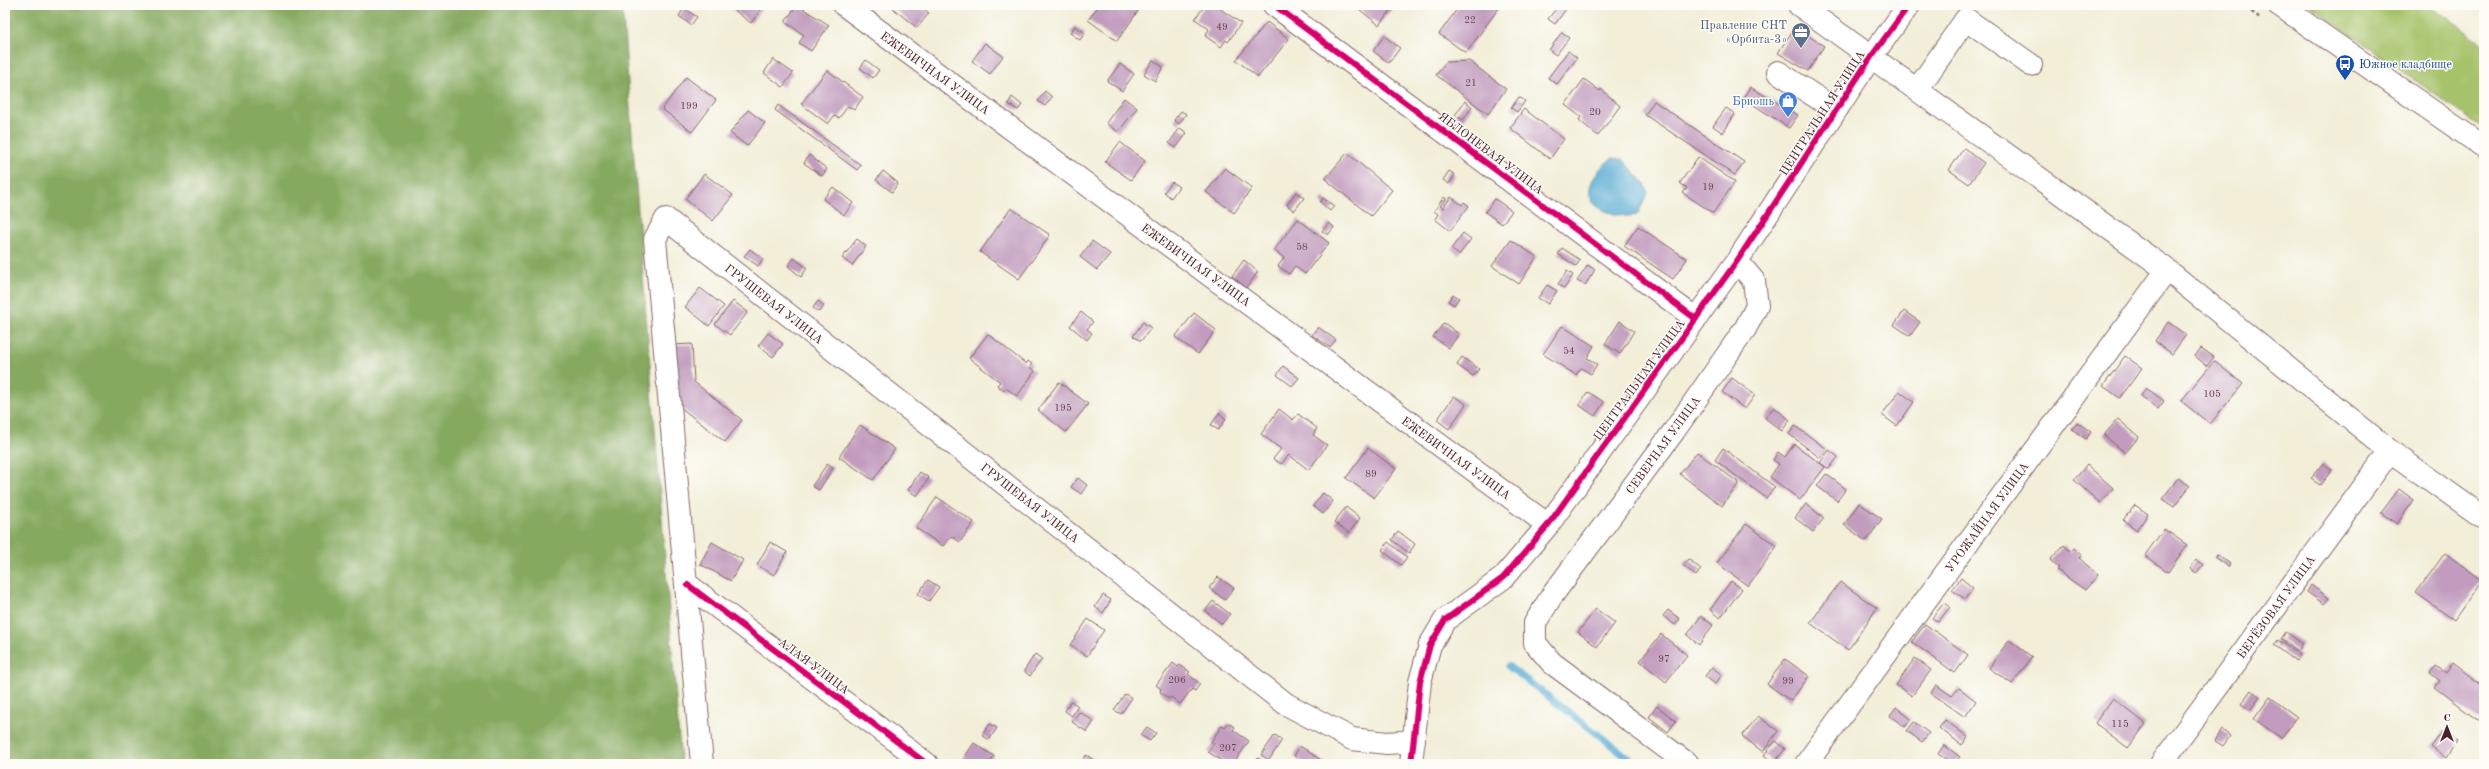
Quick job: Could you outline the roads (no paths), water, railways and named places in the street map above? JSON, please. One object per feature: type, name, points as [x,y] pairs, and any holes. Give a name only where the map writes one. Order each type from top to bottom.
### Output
[{"type":"street","name":"ЕЖЕВИЧНАЯ УЛИЦА","points":[[844,5],[1548,525]]},
{"type":"street","name":"ЯБЛОНЕВАЯ УЛИЦА","points":[[1274,5],[1696,319]]},
{"type":"street","points":[[1799,5],[2167,270],[2390,451],[2484,518]]},
{"type":"street","name":"ЦЕНТРАЛЬНАЯ УЛИЦА","points":[[1411,764],[1422,675],[1430,645],[1445,620],[1503,578],[1548,525],[1737,261],[1871,57],[1909,5]]},
{"type":"street","points":[[2279,5],[2484,147]]},
{"type":"street","points":[[1917,90],[1966,19],[2031,64]]},
{"type":"street","points":[[1778,72],[1836,110]]},
{"type":"street","name":"ГРУШЕВАЯ УЛИЦА","points":[[688,585],[655,239],[666,219],[1286,704],[1352,739],[1387,743],[1414,741]]},
{"type":"street","name":"СЕВЕРНАЯ УЛИЦА","points":[[1688,764],[1552,663],[1535,643],[1535,623],[1551,597],[1674,430],[1745,329],[1757,306],[1754,281],[1737,261]]},
{"type":"street","name":"УРОЖАЙНАЯ УЛИЦА","points":[[1806,764],[2167,270]]},
{"type":"street","name":"БЕРЁЗОВАЯ УЛИЦА","points":[[2161,764],[2390,451]]},
{"type":"street","points":[[688,585],[702,764]]},
{"type":"street","name":"АЛАЯ УЛИЦА","points":[[688,585],[927,764]]},
{"type":"water","points":[[1612,158],[1623,159],[1645,184],[1648,193],[1637,215],[1623,216],[1603,210],[1595,204],[1591,197],[1590,189],[1592,181],[1597,173]]},
{"type":"waterway","points":[[1508,666],[1637,764]]},
{"type":"place","name":"Правление СНТ «Орбита-3»","points":[[1801,49]]},
{"type":"place","name":"Южное кладбище","points":[[2345,81]]},
{"type":"place","name":"Бриошь","points":[[1788,118]]}]
